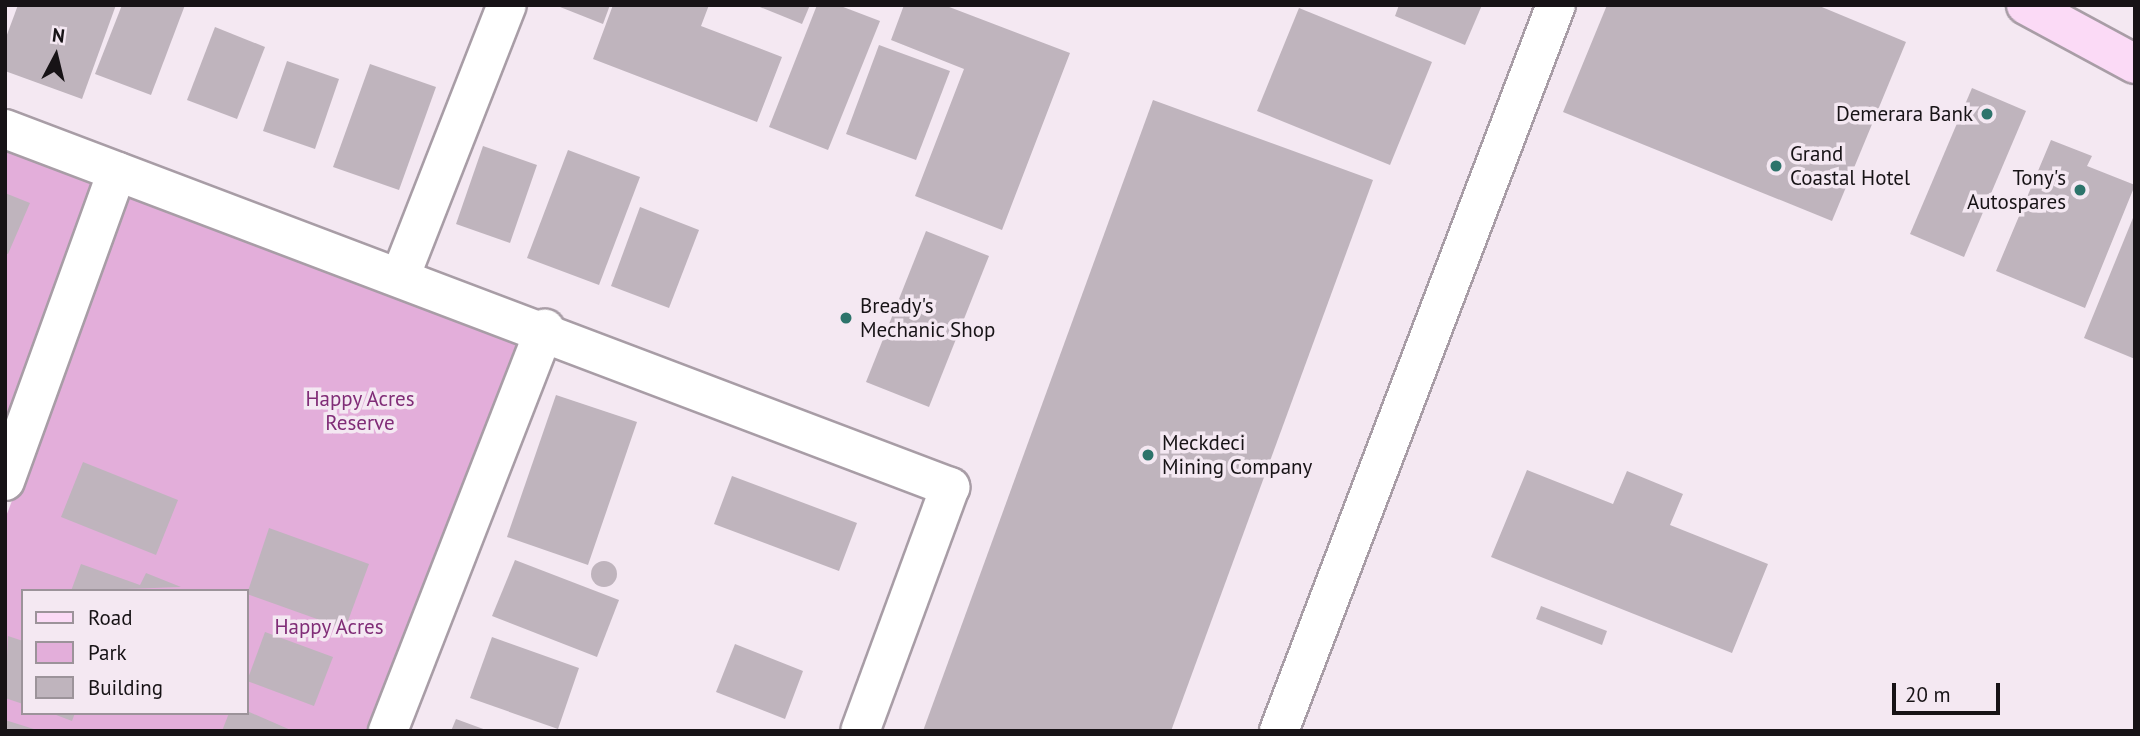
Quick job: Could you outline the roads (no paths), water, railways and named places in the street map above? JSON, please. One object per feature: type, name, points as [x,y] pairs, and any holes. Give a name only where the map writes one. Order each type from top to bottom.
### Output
[{"type":"main road","points":[[2026,5],[2135,64]]},
{"type":"street","points":[[401,275],[508,5]]},
{"type":"street","points":[[1279,731],[1556,5]]},
{"type":"street","points":[[5,129],[545,329],[950,487],[860,731]]},
{"type":"street","points":[[5,481],[117,172]]},
{"type":"street","points":[[388,731],[545,329]]},
{"type":"place","name":"Demerara Bank","points":[[1987,114]]},
{"type":"place","name":"Grand Coastal Hotel","points":[[1776,166]]},
{"type":"place","name":"Tony's Autospares","points":[[2080,190]]},
{"type":"place","name":"Bready's Mechanic Shop","points":[[846,318]]},
{"type":"place","name":"Meckdeci Mining Company","points":[[1148,455]]},
{"type":"park label","name":"Happy Acres Reserve","points":[[360,411]]},
{"type":"park label","name":"Happy Acres","points":[[329,627]]}]
